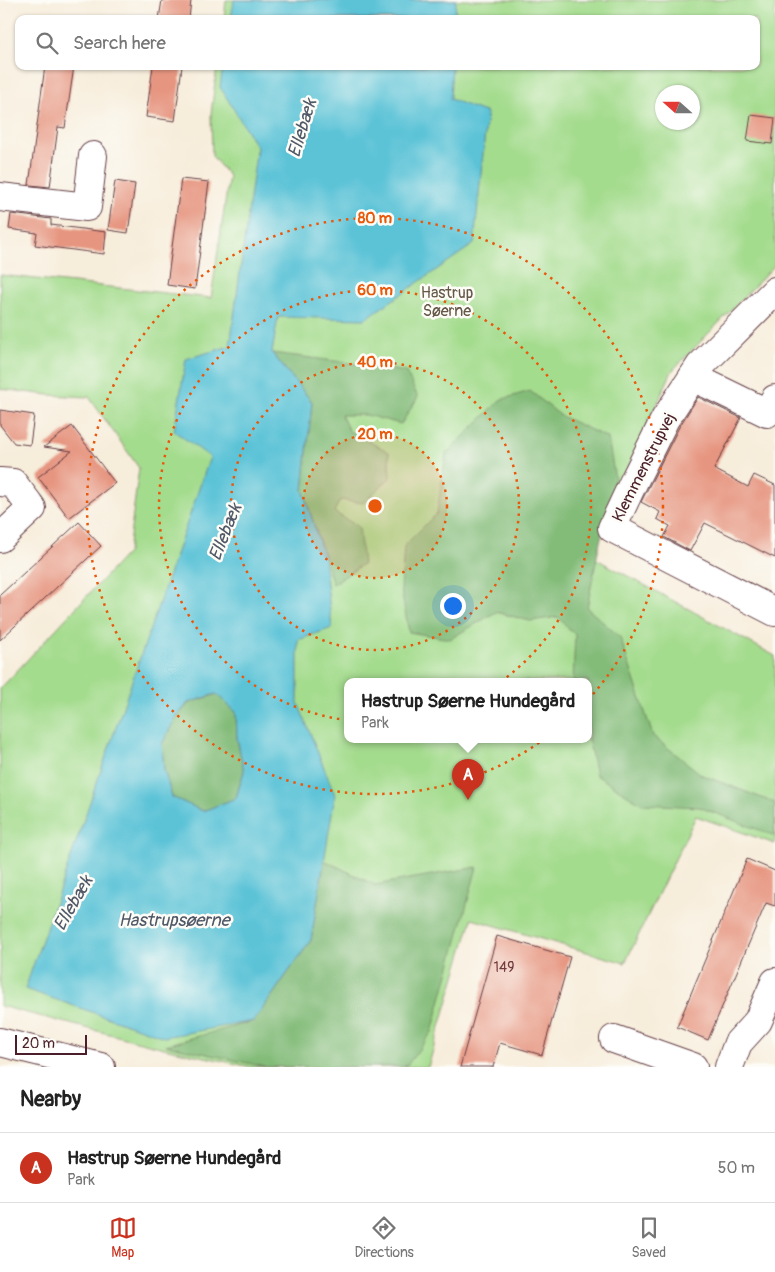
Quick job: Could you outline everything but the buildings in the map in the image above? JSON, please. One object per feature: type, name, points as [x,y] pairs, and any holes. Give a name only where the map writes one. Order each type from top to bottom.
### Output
[{"type":"street","points":[[0,197],[87,207],[93,156]]},
{"type":"street","name":"Klemmenstrupvej","points":[[775,291],[700,366],[664,419],[612,528],[775,612]]},
{"type":"street","points":[[693,377],[767,413],[775,399]]},
{"type":"street","points":[[0,482],[13,483],[32,508],[0,538]]},
{"type":"street","points":[[729,1067],[738,1043],[758,1021],[775,982]]},
{"type":"street","points":[[614,1039],[693,1067]]},
{"type":"street","points":[[0,1042],[101,1067]]},
{"type":"green space","name":"Hastrup Søerne","points":[[226,0],[775,0],[775,265],[672,371],[589,555],[775,656],[775,844],[696,816],[625,963],[472,919],[428,1067],[251,1067],[168,1049],[0,1006],[0,689],[128,552],[139,468],[89,397],[49,395],[0,389],[0,275],[211,298],[229,176],[212,156],[211,114],[216,70],[760,70],[760,15],[224,15]]},
{"type":"green space","points":[[272,353],[406,372],[418,397],[401,424],[366,415],[341,415],[349,431],[389,452],[390,478],[363,503],[340,500],[334,512],[359,527],[363,564],[333,584],[303,490],[312,402]]},
{"type":"green space","points":[[530,391],[561,416],[608,438],[615,479],[587,608],[620,637],[653,736],[702,775],[775,803],[775,836],[699,807],[642,804],[596,775],[589,743],[592,743],[592,678],[573,678],[575,635],[558,617],[530,621],[496,612],[450,639],[409,632],[401,590],[404,546],[437,513],[446,454],[500,400]]},
{"type":"green space","points":[[217,694],[236,712],[237,738],[244,771],[236,798],[203,811],[172,797],[164,770],[162,744],[175,719],[189,703]]},
{"type":"green space","points":[[324,860],[375,885],[477,867],[432,1032],[408,1064],[403,1067],[266,1067],[166,1045],[254,1021],[311,940]]},
{"type":"water","points":[[234,0],[456,0],[455,15],[232,15]]},
{"type":"water","name":"Hastrupsøerne","points":[[222,70],[452,70],[450,99],[487,113],[474,244],[365,319],[278,317],[272,353],[312,402],[303,490],[324,557],[332,628],[298,640],[298,703],[335,795],[311,940],[254,1021],[164,1037],[25,989],[210,457],[174,431],[186,359],[230,346],[257,147],[220,87]],"holes":[[[216,694],[236,712],[237,738],[244,771],[236,798],[203,811],[172,797],[164,770],[162,744],[175,719],[188,703]]]},
{"type":"place","name":"Hastrup Søerne Hundegård","points":[[468,800]]},
{"type":"water label","name":"Ellebæk","points":[[302,128]]},
{"type":"water label","name":"Ellebæk","points":[[225,532]]},
{"type":"water label","name":"Ellebæk","points":[[73,903]]}]
